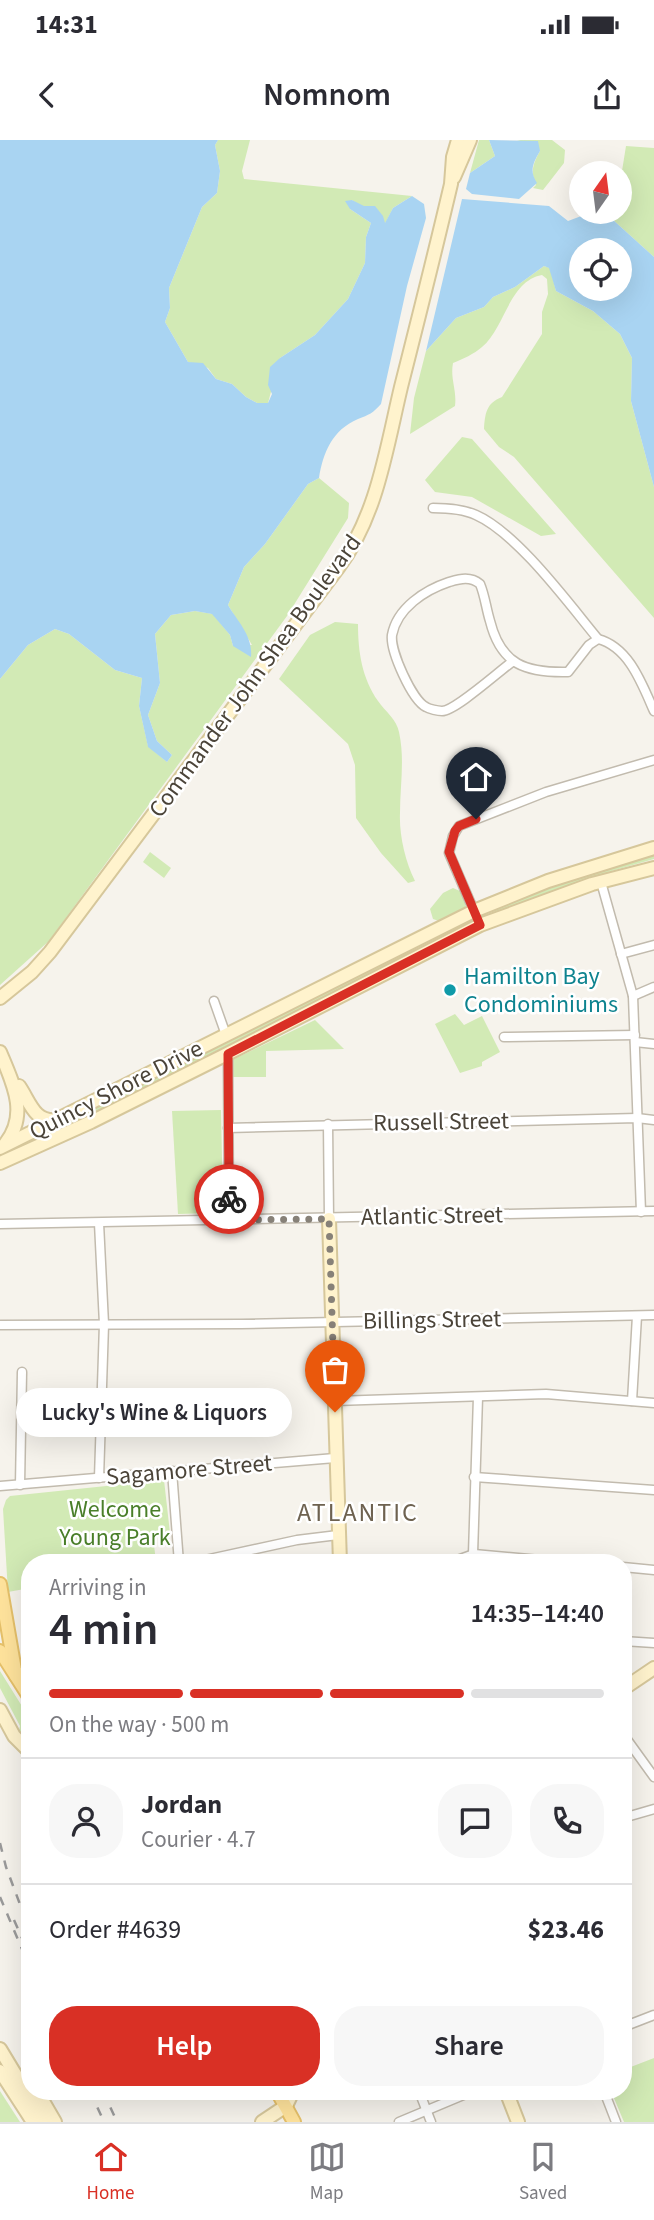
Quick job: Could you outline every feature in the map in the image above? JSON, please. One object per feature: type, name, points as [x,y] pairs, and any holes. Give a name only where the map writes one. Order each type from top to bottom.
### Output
[{"type":"main road","points":[[451,184],[453,158],[458,140]]},
{"type":"main road","points":[[451,184],[470,140]]},
{"type":"main road","name":"Commander John Shea Boulevard","points":[[0,999],[32,972],[50,952],[338,568],[363,530],[377,485],[451,184]]},
{"type":"main road","name":"Quincy Shore Drive","points":[[1,1147],[60,1120],[474,911],[548,881],[654,848]]},
{"type":"main road","name":"Quincy Shore Drive","points":[[0,1163],[91,1122],[480,925],[601,882],[654,868]]},
{"type":"main road","points":[[0,1052],[18,1098],[19,1109],[14,1133],[1,1147]]},
{"type":"main road","points":[[7,1068],[38,1117],[47,1121],[60,1120]]},
{"type":"main road","points":[[329,1219],[339,1554]]},
{"type":"main road","points":[[0,1584],[16,1676]]},
{"type":"main road","points":[[1,1653],[21,1684]]},
{"type":"main road","points":[[632,1683],[654,1668]]},
{"type":"main road","points":[[0,1710],[14,1736],[21,1743]]},
{"type":"main road","points":[[0,2048],[21,2071]]},
{"type":"main road","points":[[0,2048],[21,2083]]},
{"type":"main road","points":[[0,2071],[33,2122]]},
{"type":"main road","points":[[31,2100],[44,2122]]},
{"type":"main road","points":[[42,2100],[55,2122]]},
{"type":"main road","points":[[282,2100],[294,2122]]},
{"type":"main road","points":[[262,2122],[286,2106],[289,2100]]},
{"type":"main road","points":[[509,2100],[518,2122]]},
{"type":"street","points":[[433,508],[468,512],[498,529],[547,578],[598,639],[610,642],[621,652],[641,682],[654,710]]},
{"type":"street","points":[[512,662],[455,707],[442,711],[426,707],[412,692],[393,648],[392,637],[401,616],[421,595],[440,585],[469,578],[480,584],[492,629],[508,658],[518,666],[568,672],[589,645],[598,639]]},
{"type":"street","points":[[480,925],[449,852],[459,826],[546,792],[654,760]]},
{"type":"street","points":[[601,882],[633,996],[641,1212]]},
{"type":"street","points":[[621,954],[654,945]]},
{"type":"street","points":[[633,996],[654,987]]},
{"type":"street","points":[[214,1001],[226,1035]]},
{"type":"street","points":[[504,1037],[635,1039],[654,1044]]},
{"type":"street","points":[[228,1054],[229,1220]]},
{"type":"street","name":"Russell Street","points":[[228,1128],[637,1118],[654,1120]]},
{"type":"street","points":[[328,1124],[329,1219]]},
{"type":"street","name":"Atlantic Street","points":[[0,1224],[654,1211]]},
{"type":"street","points":[[99,1223],[104,1324],[99,1478]]},
{"type":"street","name":"Billings Street","points":[[0,1325],[654,1315]]},
{"type":"street","points":[[632,1401],[637,1316]]},
{"type":"street","points":[[20,1485],[22,1372]]},
{"type":"street","points":[[335,1401],[546,1394],[654,1403]]},
{"type":"street","points":[[473,1554],[478,1397]]},
{"type":"street","name":"Sagamore Street","points":[[0,1486],[335,1458]]},
{"type":"street","points":[[172,1471],[178,1554]]},
{"type":"street","points":[[474,1477],[654,1490]]},
{"type":"street","points":[[232,1554],[297,1540],[338,1535]]},
{"type":"street","points":[[632,1568],[654,1570]]},
{"type":"street","points":[[632,1642],[654,1643]]},
{"type":"street","points":[[16,1676],[21,1673]]},
{"type":"street","points":[[632,1746],[654,1777]]},
{"type":"street","points":[[632,1815],[654,1809]]},
{"type":"street","points":[[632,2024],[654,2015]]},
{"type":"street","points":[[423,2100],[431,2122]]},
{"type":"street","points":[[399,2122],[451,2100]]},
{"type":"street","points":[[607,2100],[616,2122]]},
{"type":"green space","points":[[218,140],[250,140],[242,171],[244,179],[412,196],[393,208],[385,224],[352,200],[350,209],[371,223],[366,237],[365,263],[348,299],[315,335],[280,358],[268,403],[257,403],[232,384],[216,379],[208,368],[188,362],[165,322],[170,308],[169,288],[202,207],[217,193],[220,171],[215,145]]},
{"type":"green space","points":[[479,140],[489,140],[495,156],[470,173]]},
{"type":"green space","points":[[517,140],[552,140],[565,150],[564,163],[543,190],[533,188],[536,185],[533,168],[540,151]]},
{"type":"green space","points":[[626,146],[654,148],[654,257],[618,224],[632,224],[632,161],[624,161]]},
{"type":"green space","points":[[544,266],[550,268],[556,291],[569,298],[569,301],[574,301],[593,311],[620,334],[632,358],[631,401],[654,487],[654,618],[514,457],[499,447],[484,429],[490,406],[502,397],[542,334],[542,312],[548,294],[547,279],[542,275],[522,286],[490,339],[482,347],[453,363],[455,406],[410,434],[414,398],[426,351],[456,318],[484,307],[493,297],[515,287]]},
{"type":"green space","points":[[462,437],[472,439],[556,534],[541,536],[472,497],[435,492],[425,480]]},
{"type":"green space","points":[[319,478],[349,503],[348,518],[287,616],[49,941],[0,985],[0,679],[28,645],[55,629],[69,634],[115,670],[142,678],[139,706],[148,746],[167,762],[172,755],[157,741],[148,715],[160,683],[155,634],[171,615],[195,611],[213,614],[230,635],[233,646],[252,645],[228,605],[244,567],[265,544],[308,484]]},
{"type":"green space","points":[[335,622],[358,624],[360,655],[368,683],[398,728],[402,763],[401,830],[415,881],[408,883],[381,853],[356,818],[355,765],[348,744],[279,679],[310,635]]},
{"type":"green space","points":[[150,852],[171,868],[164,878],[143,862]]},
{"type":"green space","points":[[654,854],[654,859],[608,872],[500,911],[485,913],[563,882]]},
{"type":"green space","points":[[453,888],[460,891],[466,901],[465,908],[439,921],[433,919],[430,909],[443,893]]},
{"type":"green space","points":[[462,922],[463,924],[419,946],[408,955],[18,1150],[17,1146]]},
{"type":"green space","points":[[455,1014],[464,1025],[482,1016],[500,1052],[482,1062],[482,1066],[460,1073],[435,1024]]},
{"type":"green space","points":[[315,1020],[344,1049],[266,1051],[266,1077],[233,1077],[232,1060]]},
{"type":"green space","points":[[221,1110],[223,1209],[216,1213],[178,1214],[172,1111]]},
{"type":"green space","name":"Welcome Young Park","points":[[164,1480],[170,1533],[153,1536],[155,1554],[21,1554],[21,1590],[8,1592],[3,1509],[10,1496]]},
{"type":"green space","points":[[0,1671],[21,1705],[21,1738],[18,1735],[20,1726],[0,1688]]},
{"type":"green space","points":[[654,2058],[654,2122],[624,2122],[615,2100],[632,2100],[632,2067]]},
{"type":"green space","points":[[0,2091],[20,2122],[0,2122]]},
{"type":"water","points":[[0,140],[218,140],[215,145],[220,171],[217,193],[202,207],[169,288],[170,308],[165,322],[188,362],[203,363],[216,379],[232,384],[257,403],[268,403],[272,394],[268,385],[270,367],[315,335],[348,299],[365,263],[366,237],[371,223],[350,209],[345,201],[352,200],[364,206],[375,206],[385,223],[393,208],[412,196],[424,204],[426,218],[407,286],[381,404],[335,436],[326,451],[319,478],[308,484],[265,544],[244,567],[228,605],[250,642],[251,657],[233,646],[230,635],[212,614],[195,611],[171,615],[155,634],[160,683],[148,715],[157,741],[172,755],[167,762],[148,747],[139,706],[142,678],[115,670],[69,634],[55,629],[28,645],[0,679]]},
{"type":"water","points":[[489,140],[538,141],[540,151],[533,171],[537,183],[519,199],[472,194],[466,189],[470,173],[495,156]]},
{"type":"water","points":[[462,199],[549,206],[569,221],[569,224],[618,224],[654,257],[654,487],[631,401],[632,358],[620,334],[593,311],[574,301],[632,301],[632,238],[569,238],[569,298],[556,291],[549,268],[544,266],[515,287],[493,297],[484,307],[456,318],[426,351]]},
{"type":"railway","points":[[0,1843],[21,1907]]},
{"type":"railway","points":[[0,1897],[21,1947]]},
{"type":"railway","points":[[14,1920],[21,1936]]},
{"type":"railway","points":[[94,2100],[104,2122]]},
{"type":"railway","points":[[107,2100],[117,2122]]},
{"type":"way so far","points":[[229,1199],[229,1220],[329,1219],[335,1412]]},
{"type":"place","name":"Hamilton Bay Condominiums","points":[[450,990]]},
{"type":"place","name":"Lucky's Wine & Liquors","points":[[335,1412]]},
{"type":"district","name":"ATLANTIC","points":[[358,1512]]},
{"type":"route","points":[[229,1199],[228,1054],[480,925],[449,852],[450,843],[459,826],[476,819]]}]
